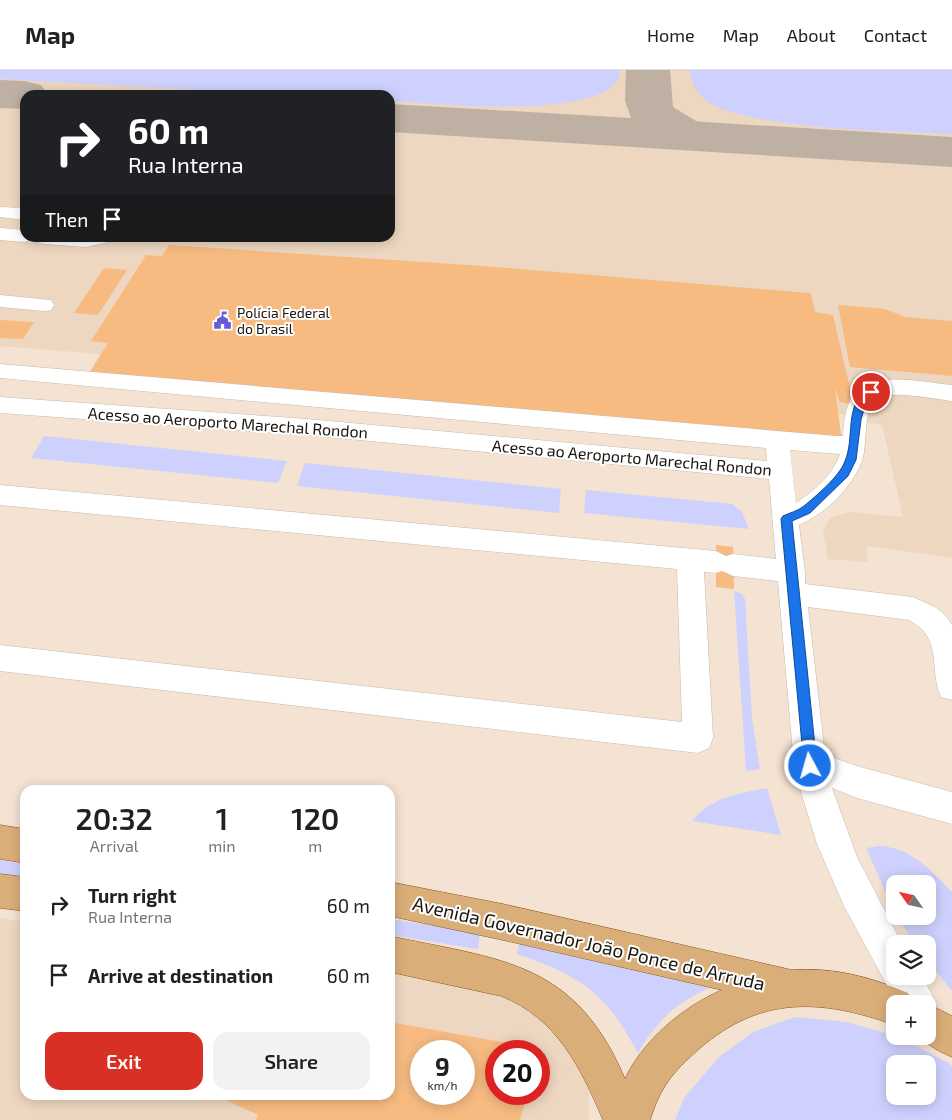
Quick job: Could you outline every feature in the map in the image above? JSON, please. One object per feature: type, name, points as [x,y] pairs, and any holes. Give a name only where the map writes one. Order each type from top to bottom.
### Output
[{"type":"main road","points":[[0,842],[20,845]]},
{"type":"main road","points":[[0,891],[20,893]]},
{"type":"main road","name":"Avenida Governador João Ponce de Arruda","points":[[395,900],[503,922],[788,988]]},
{"type":"main road","points":[[395,955],[501,978],[516,983],[540,996],[578,1032],[597,1061],[622,1120]]},
{"type":"main road","points":[[630,1120],[647,1078],[686,1033],[724,1007],[766,991],[788,988],[834,989],[859,994],[886,1003]]},
{"type":"lane","points":[[0,212],[20,214]]},
{"type":"lane","points":[[0,234],[20,236]]},
{"type":"lane","points":[[0,301],[44,305]]},
{"type":"lane","points":[[0,371],[777,440],[854,445]]},
{"type":"lane","points":[[786,519],[806,510],[844,474],[851,460],[856,420],[863,397],[871,392],[886,388],[952,393]]},
{"type":"lane","name":"Acesso ao Aeroporto Marechal Rondon","points":[[0,405],[307,427],[781,471],[810,766],[816,794],[851,886],[886,950]]},
{"type":"lane","points":[[777,440],[781,471]]},
{"type":"lane","points":[[0,495],[713,562],[793,583],[913,609],[928,615],[938,626],[946,642],[951,672]]},
{"type":"lane","points":[[0,658],[698,738],[713,562]]},
{"type":"lane","points":[[810,766],[856,782],[952,808]]},
{"type":"shaded area","points":[[0,70],[952,70],[952,558],[867,546],[867,562],[828,559],[823,531],[830,518],[849,512],[903,517],[882,425],[856,420],[838,413],[82,385],[100,354],[0,346]]},
{"type":"shaded area","points":[[0,70],[620,70],[611,87],[588,98],[556,104],[518,106],[441,105],[395,101],[395,90],[197,90],[0,79]]},
{"type":"shaded area","points":[[690,70],[952,70],[952,134],[820,127],[748,116],[720,108],[702,97],[693,85]]},
{"type":"shaded area","points":[[44,436],[287,461],[278,483],[31,458]]},
{"type":"shaded area","points":[[305,463],[561,489],[559,513],[297,486]]},
{"type":"shaded area","points":[[586,490],[732,504],[742,512],[749,529],[584,513]]},
{"type":"shaded area","points":[[734,591],[742,594],[745,599],[752,719],[760,769],[746,771]]},
{"type":"shaded area","points":[[767,788],[781,835],[692,821],[699,813],[726,798]]},
{"type":"shaded area","points":[[880,846],[902,851],[920,862],[935,875],[886,875],[886,893],[866,848]]},
{"type":"shaded area","points":[[0,860],[20,863],[20,878],[0,876]]},
{"type":"shaded area","points":[[936,876],[952,892],[952,991],[936,971],[936,935],[909,935],[902,925],[936,925]]},
{"type":"shaded area","points":[[0,918],[20,921],[20,1100],[395,1100],[395,974],[461,986],[522,1003],[563,1041],[589,1087],[589,1120],[0,1120]]},
{"type":"shaded area","points":[[395,920],[480,933],[478,949],[395,936]]},
{"type":"shaded area","points":[[519,942],[709,988],[686,1000],[668,1014],[652,1031],[638,1053],[616,1017],[595,994],[559,970],[517,954]]},
{"type":"shaded area","points":[[795,1017],[846,1022],[886,1033],[886,1045],[914,1045],[933,1055],[886,1055],[886,1105],[936,1105],[936,1056],[952,1066],[952,1120],[675,1120],[684,1098],[719,1057],[753,1032]]},
{"type":"building","points":[[169,245],[483,266],[811,293],[815,312],[833,315],[854,405],[840,402],[835,388],[843,450],[82,385],[108,343],[91,341],[146,255],[162,256]]},
{"type":"building","points":[[104,268],[127,270],[98,315],[74,313]]},
{"type":"building","points":[[838,305],[885,309],[905,317],[952,321],[952,376],[850,367]]},
{"type":"building","points":[[0,320],[34,322],[23,339],[0,338]]},
{"type":"building","points":[[716,545],[733,547],[734,589],[716,587]]},
{"type":"building","points":[[395,1023],[490,1040],[485,1040],[485,1105],[524,1105],[520,1120],[256,1120],[258,1115],[226,1100],[395,1100]]},
{"type":"taxiway","points":[[648,70],[648,101],[652,114],[681,132],[700,136]]},
{"type":"taxiway","points":[[0,94],[20,95]]},
{"type":"taxiway","points":[[395,118],[952,152]]},
{"type":"place","name":"Polícia Federal do Brasil","points":[[223,320]]},
{"type":"route","points":[[810,766],[786,519],[806,510],[844,474],[851,460],[856,420],[863,397],[871,392]]}]
